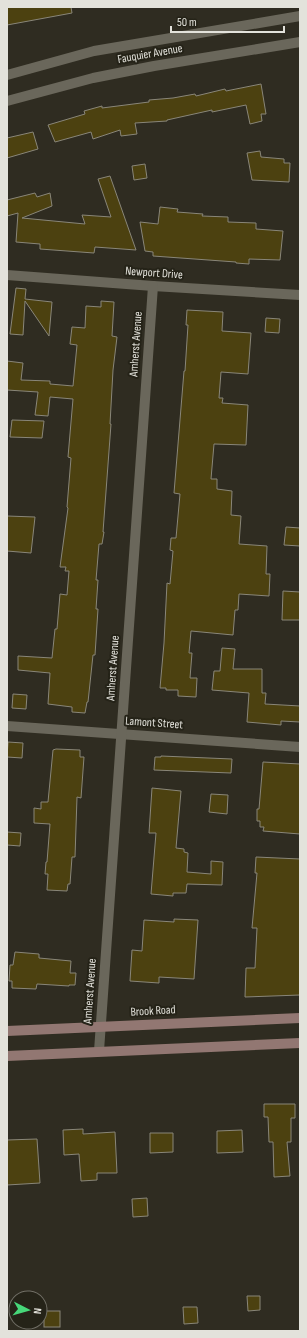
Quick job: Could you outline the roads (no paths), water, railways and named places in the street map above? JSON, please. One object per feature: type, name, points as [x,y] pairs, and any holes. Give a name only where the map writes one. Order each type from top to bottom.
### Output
[{"type":"main road","name":"Brook Road","points":[[7,1032],[300,1018]]},
{"type":"main road","points":[[7,1056],[300,1043]]},
{"type":"street","name":"Fauquier Avenue","points":[[7,75],[94,51],[300,16]]},
{"type":"street","name":"Fauquier Avenue","points":[[7,101],[93,78],[154,66],[300,42]]},
{"type":"street","name":"Newport Drive","points":[[7,275],[300,295]]},
{"type":"street","name":"Amherst Avenue","points":[[99,1051],[153,286]]},
{"type":"street","name":"Lamont Street","points":[[7,726],[300,747]]}]
